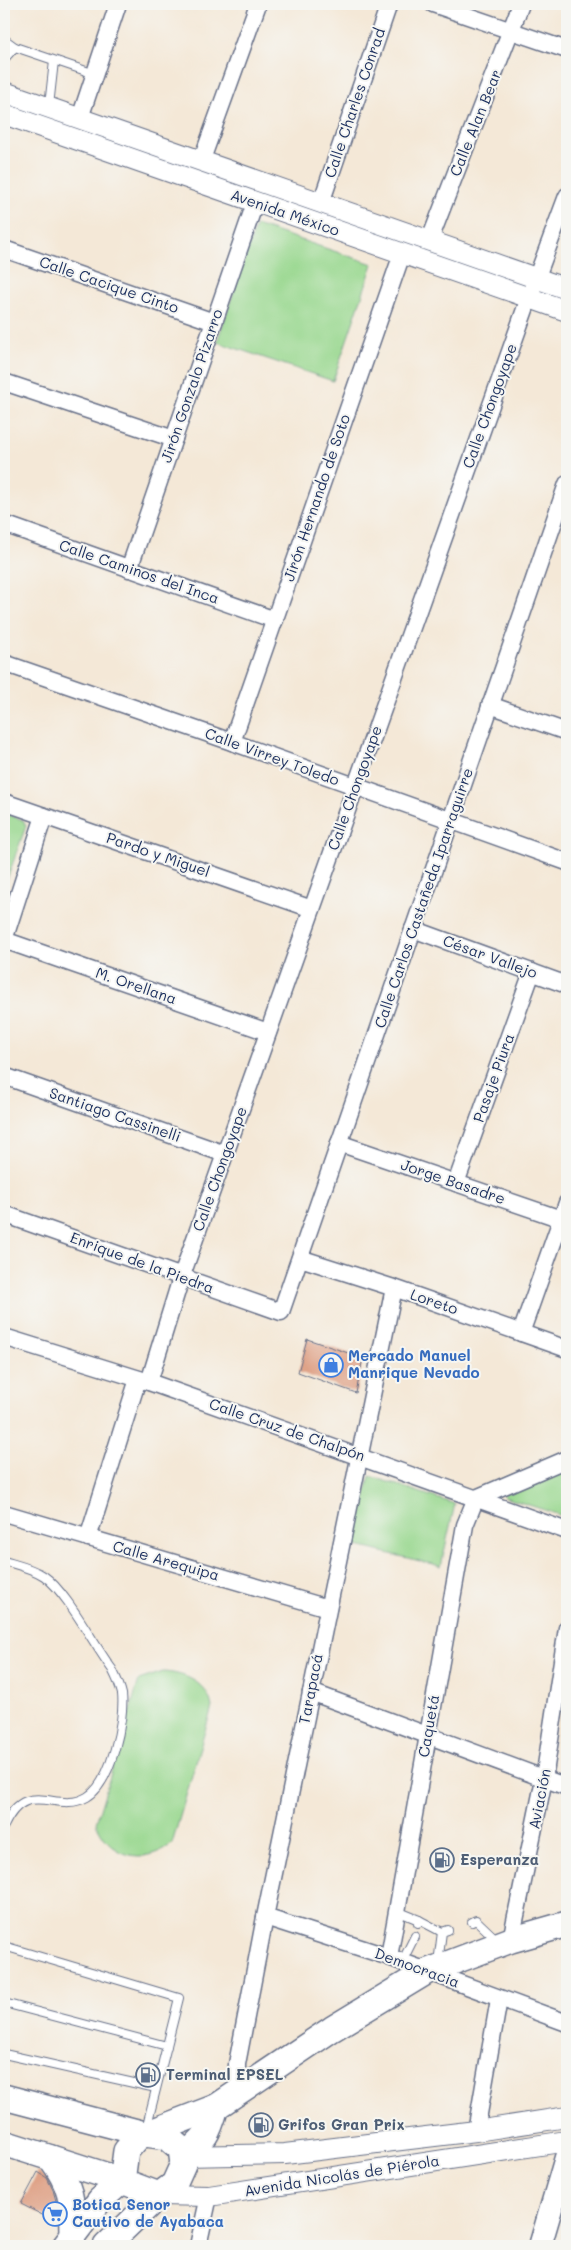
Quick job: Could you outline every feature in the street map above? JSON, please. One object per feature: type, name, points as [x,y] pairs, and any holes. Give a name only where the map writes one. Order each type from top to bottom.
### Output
[{"type":"main road","points":[[69,2240],[100,2200],[122,2181],[126,2151],[133,2141],[145,2134],[216,2107],[332,2028],[431,1970],[507,1942],[567,1924]]},
{"type":"main road","points":[[4,2097],[145,2134],[167,2137],[181,2149],[183,2164],[174,2184],[159,2195],[106,2246]]},
{"type":"main road","points":[[183,2156],[204,2140],[211,2126],[216,2107]]},
{"type":"main road","name":"Avenida Nicolás de Piérola","points":[[4,2143],[122,2181],[159,2195]]},
{"type":"main road","points":[[540,2246],[567,2154]]},
{"type":"main road","points":[[52,2158],[64,2175],[71,2191],[73,2208],[69,2240]]},
{"type":"street","points":[[80,118],[118,4]]},
{"type":"street","points":[[201,162],[258,4]]},
{"type":"street","name":"Calle Charles Conrad","points":[[321,203],[389,4]]},
{"type":"street","points":[[433,4],[567,50]]},
{"type":"street","name":"Calle Alan Bear","points":[[429,242],[522,4]]},
{"type":"street","name":"Avenida México","points":[[4,92],[567,289]]},
{"type":"street","name":"Avenida México","points":[[4,114],[567,311]]},
{"type":"street","name":"Calle Chongoyape","points":[[88,1538],[536,278],[567,196]]},
{"type":"street","name":"Jirón Gonzalo Pizarro","points":[[129,569],[255,203]]},
{"type":"street","name":"Calle Cacique Cinto","points":[[4,249],[214,322]]},
{"type":"street","name":"Jirón Hernando de Soto","points":[[232,742],[402,254]]},
{"type":"street","points":[[4,382],[174,439]]},
{"type":"street","name":"Calle Carlos Castañeda Iparraguirre","points":[[281,1312],[567,484]]},
{"type":"street","name":"Calle Caminos del Inca","points":[[4,524],[275,620]]},
{"type":"street","name":"Calle Virrey Toledo","points":[[4,664],[232,742],[567,862]]},
{"type":"street","points":[[490,705],[567,732]]},
{"type":"street","name":"Pardo y Miguel","points":[[4,802],[312,909]]},
{"type":"street","points":[[4,940],[44,816]]},
{"type":"street","name":"César Vallejo","points":[[413,929],[567,985]]},
{"type":"street","name":"M. Orellana","points":[[4,940],[268,1032]]},
{"type":"street","name":"Pasaje Piura","points":[[456,1183],[532,972]]},
{"type":"street","name":"Santiago Cassinelli","points":[[4,1076],[225,1154]]},
{"type":"street","name":"Jorge Basadre","points":[[339,1144],[564,1220]]},
{"type":"street","points":[[521,1333],[564,1220],[567,1203]]},
{"type":"street","name":"Enrique de la Piedra","points":[[4,1214],[281,1312]]},
{"type":"street","name":"Loreto","points":[[300,1258],[394,1288],[567,1349]]},
{"type":"street","name":"Tarapacá","points":[[242,2089],[236,2078],[265,1917],[394,1288]]},
{"type":"street","name":"Calle Cruz de Chalpón","points":[[4,1337],[143,1380],[567,1531]]},
{"type":"street","points":[[476,1498],[567,1459]]},
{"type":"street","name":"Caquetá","points":[[395,1959],[397,1911],[427,1736],[465,1526],[476,1498]]},
{"type":"street","name":"Calle Arequipa","points":[[4,1513],[328,1608]]},
{"type":"street","name":"Aviación","points":[[507,1942],[544,1779],[567,1628]]},
{"type":"street","points":[[311,1692],[567,1787]]},
{"type":"street","name":"Democracia","points":[[265,1917],[431,1970],[500,1999],[567,2023]]},
{"type":"street","points":[[476,2131],[500,1999]]},
{"type":"street","name":"Avenida Nicolás de Piérola","points":[[183,2156],[285,2154],[476,2131],[567,2117]]},
{"type":"street","name":"Avenida Nicolás de Piérola","points":[[159,2195],[208,2196],[567,2141]]},
{"type":"street","points":[[198,2246],[208,2196]]},
{"type":"lane","points":[[4,39],[15,47],[95,74]]},
{"type":"lane","points":[[4,59],[15,47]]},
{"type":"lane","points":[[49,108],[54,61]]},
{"type":"lane","points":[[4,1561],[30,1569],[44,1576],[55,1587],[112,1669],[118,1680],[122,1695],[115,1746],[108,1768],[96,1789],[87,1798],[76,1801],[32,1799],[21,1803],[12,1811],[4,1826]]},
{"type":"lane","points":[[397,1911],[445,1931],[431,1970]]},
{"type":"lane","points":[[472,1922],[476,1920],[507,1942]]},
{"type":"lane","points":[[395,1959],[415,1936]]},
{"type":"lane","points":[[4,1946],[179,1998],[145,2134]]},
{"type":"lane","points":[[4,2003],[167,2046]]},
{"type":"lane","points":[[4,2054],[156,2088]]},
{"type":"green space","points":[[256,225],[373,264],[333,381],[217,342]]},
{"type":"green space","points":[[4,813],[23,820],[26,826],[4,888]]},
{"type":"green space","points":[[567,1464],[566,1517],[504,1497],[503,1494]]},
{"type":"green space","points":[[370,1476],[455,1504],[441,1566],[353,1545]]},
{"type":"green space","points":[[163,1672],[187,1677],[201,1686],[210,1699],[212,1707],[172,1844],[161,1851],[138,1856],[118,1850],[110,1844],[102,1835],[96,1823],[139,1680]]},
{"type":"building","name":"Mercado Manuel Manrique Nevado","points":[[307,1339],[363,1358],[356,1393],[298,1372]]},
{"type":"building","points":[[38,2172],[47,2178],[53,2190],[57,2205],[58,2223],[21,2204]]},
{"type":"place","name":"Mercado Manuel Manrique Nevado","points":[[331,1365]]},
{"type":"place","name":"Esperanza","points":[[442,1860]]},
{"type":"place","name":"Terminal EPSEL","points":[[148,2075]]},
{"type":"place","name":"Grifos Gran Prix","points":[[261,2125]]},
{"type":"place","name":"Botica Senor Cautivo de Ayabaca","points":[[55,2214]]}]
